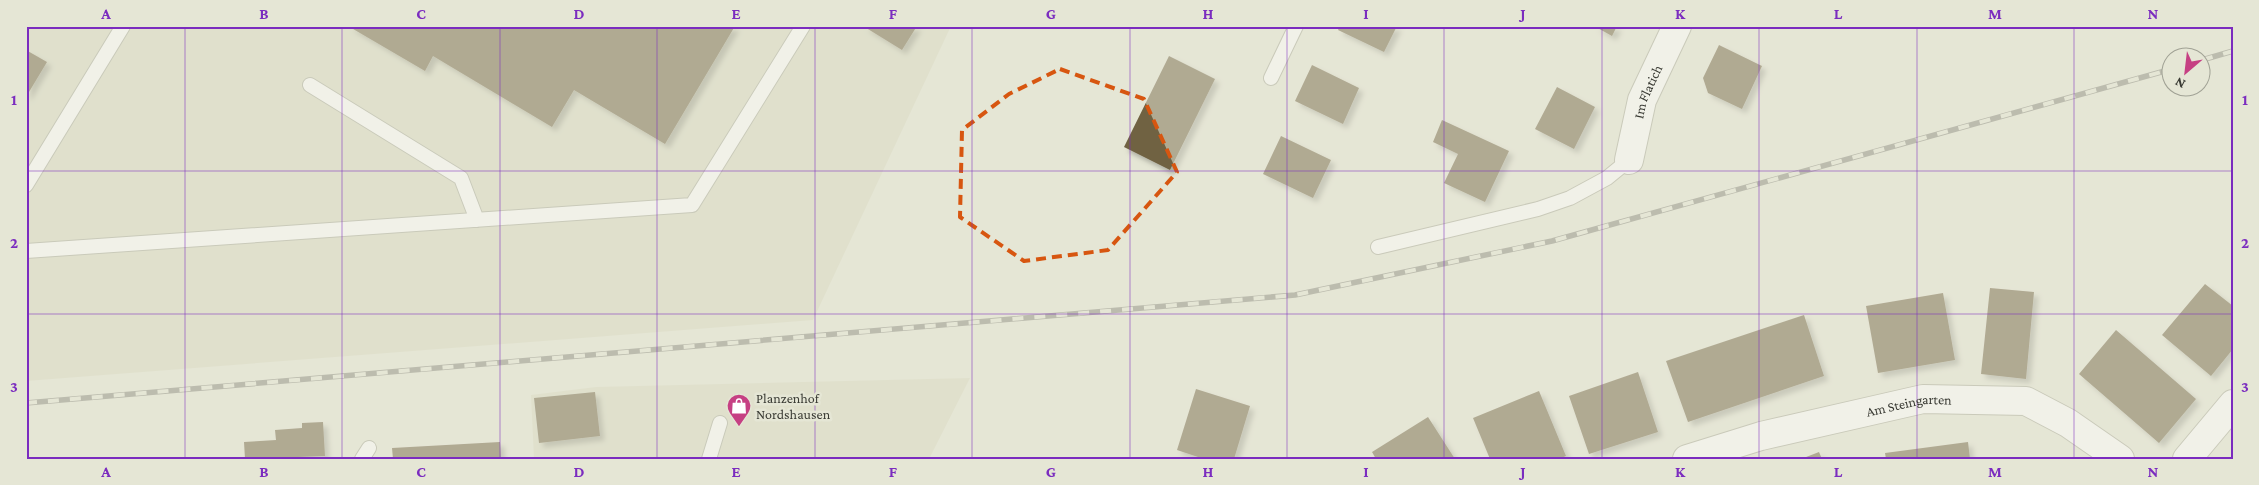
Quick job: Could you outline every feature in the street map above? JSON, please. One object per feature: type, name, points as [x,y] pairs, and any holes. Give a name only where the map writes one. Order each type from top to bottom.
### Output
[{"type":"street","name":"Im Flatich","points":[[1629,160],[1642,100],[1677,26]]},
{"type":"street","name":"Am Steingarten","points":[[1687,459],[1761,436],[1923,399],[2026,401],[2068,423],[2120,459]]},
{"type":"street","points":[[2187,459],[2233,404]]},
{"type":"lane","points":[[26,186],[122,26]]},
{"type":"lane","points":[[26,251],[692,205],[803,26]]},
{"type":"lane","points":[[1271,78],[1296,26]]},
{"type":"lane","points":[[310,85],[461,178],[477,220]]},
{"type":"lane","points":[[1378,247],[1538,209],[1570,198],[1607,178],[1629,160]]},
{"type":"lane","points":[[709,459],[720,423]]},
{"type":"highlighted area","points":[[1060,69],[1144,99],[1177,172],[1108,250],[1024,261],[960,217],[962,130],[1009,94]]},
{"type":"shaded area","points":[[26,26],[951,26],[813,320],[26,381]]},
{"type":"shaded area","name":"Planzenhof Nordshausen","points":[[970,378],[929,459],[534,459],[531,395],[596,387]]},
{"type":"building","points":[[348,26],[735,26],[665,144],[574,90],[552,127],[433,56],[425,71]]},
{"type":"building","points":[[863,26],[917,26],[902,50]]},
{"type":"building","points":[[1340,26],[1397,26],[1384,52],[1338,30]]},
{"type":"building","points":[[1594,26],[1617,26],[1612,36]]},
{"type":"building","points":[[1719,45],[1762,66],[1742,109],[1708,93],[1703,78]]},
{"type":"building","points":[[26,50],[47,62],[26,97]]},
{"type":"building","points":[[1169,56],[1215,79],[1170,170],[1124,147]]},
{"type":"building","points":[[1312,65],[1359,88],[1343,124],[1295,101]]},
{"type":"building","points":[[1557,87],[1595,107],[1574,149],[1535,129]]},
{"type":"building","points":[[1442,120],[1509,151],[1485,202],[1444,183],[1458,154],[1433,142]]},
{"type":"building","points":[[1281,136],[1331,160],[1313,198],[1263,174]]},
{"type":"building","points":[[2205,284],[2233,306],[2233,349],[2211,376],[2162,335]]},
{"type":"building","points":[[1990,288],[2034,292],[2026,379],[1981,374]]},
{"type":"building","points":[[1943,293],[1955,360],[1878,373],[1866,306]]},
{"type":"building","points":[[1804,315],[1824,376],[1688,422],[1666,361]]},
{"type":"building","points":[[2116,330],[2196,399],[2159,443],[2079,374]]},
{"type":"building","points":[[1638,372],[1658,432],[1589,454],[1569,396]]},
{"type":"building","points":[[1196,389],[1250,406],[1234,459],[1204,459],[1177,450]]},
{"type":"building","points":[[1539,391],[1566,456],[1559,459],[1490,459],[1473,418]]},
{"type":"building","points":[[595,392],[600,436],[539,443],[534,398]]},
{"type":"building","points":[[1428,417],[1455,459],[1376,459],[1372,452]]},
{"type":"building","points":[[323,422],[325,456],[245,459],[244,442],[276,440],[275,430],[302,428],[302,423]]},
{"type":"building","points":[[500,442],[501,459],[393,459],[392,448]]},
{"type":"building","points":[[1968,442],[1970,459],[1886,459],[1885,453]]},
{"type":"building","points":[[1819,452],[1822,459],[1801,459]]},
{"type":"railway","points":[[2212,57],[2233,51]]},
{"type":"railway","points":[[26,403],[1295,295],[1552,241],[2162,72]]},
{"type":"place","name":"Planzenhof Nordshausen","points":[[739,427]]}]
